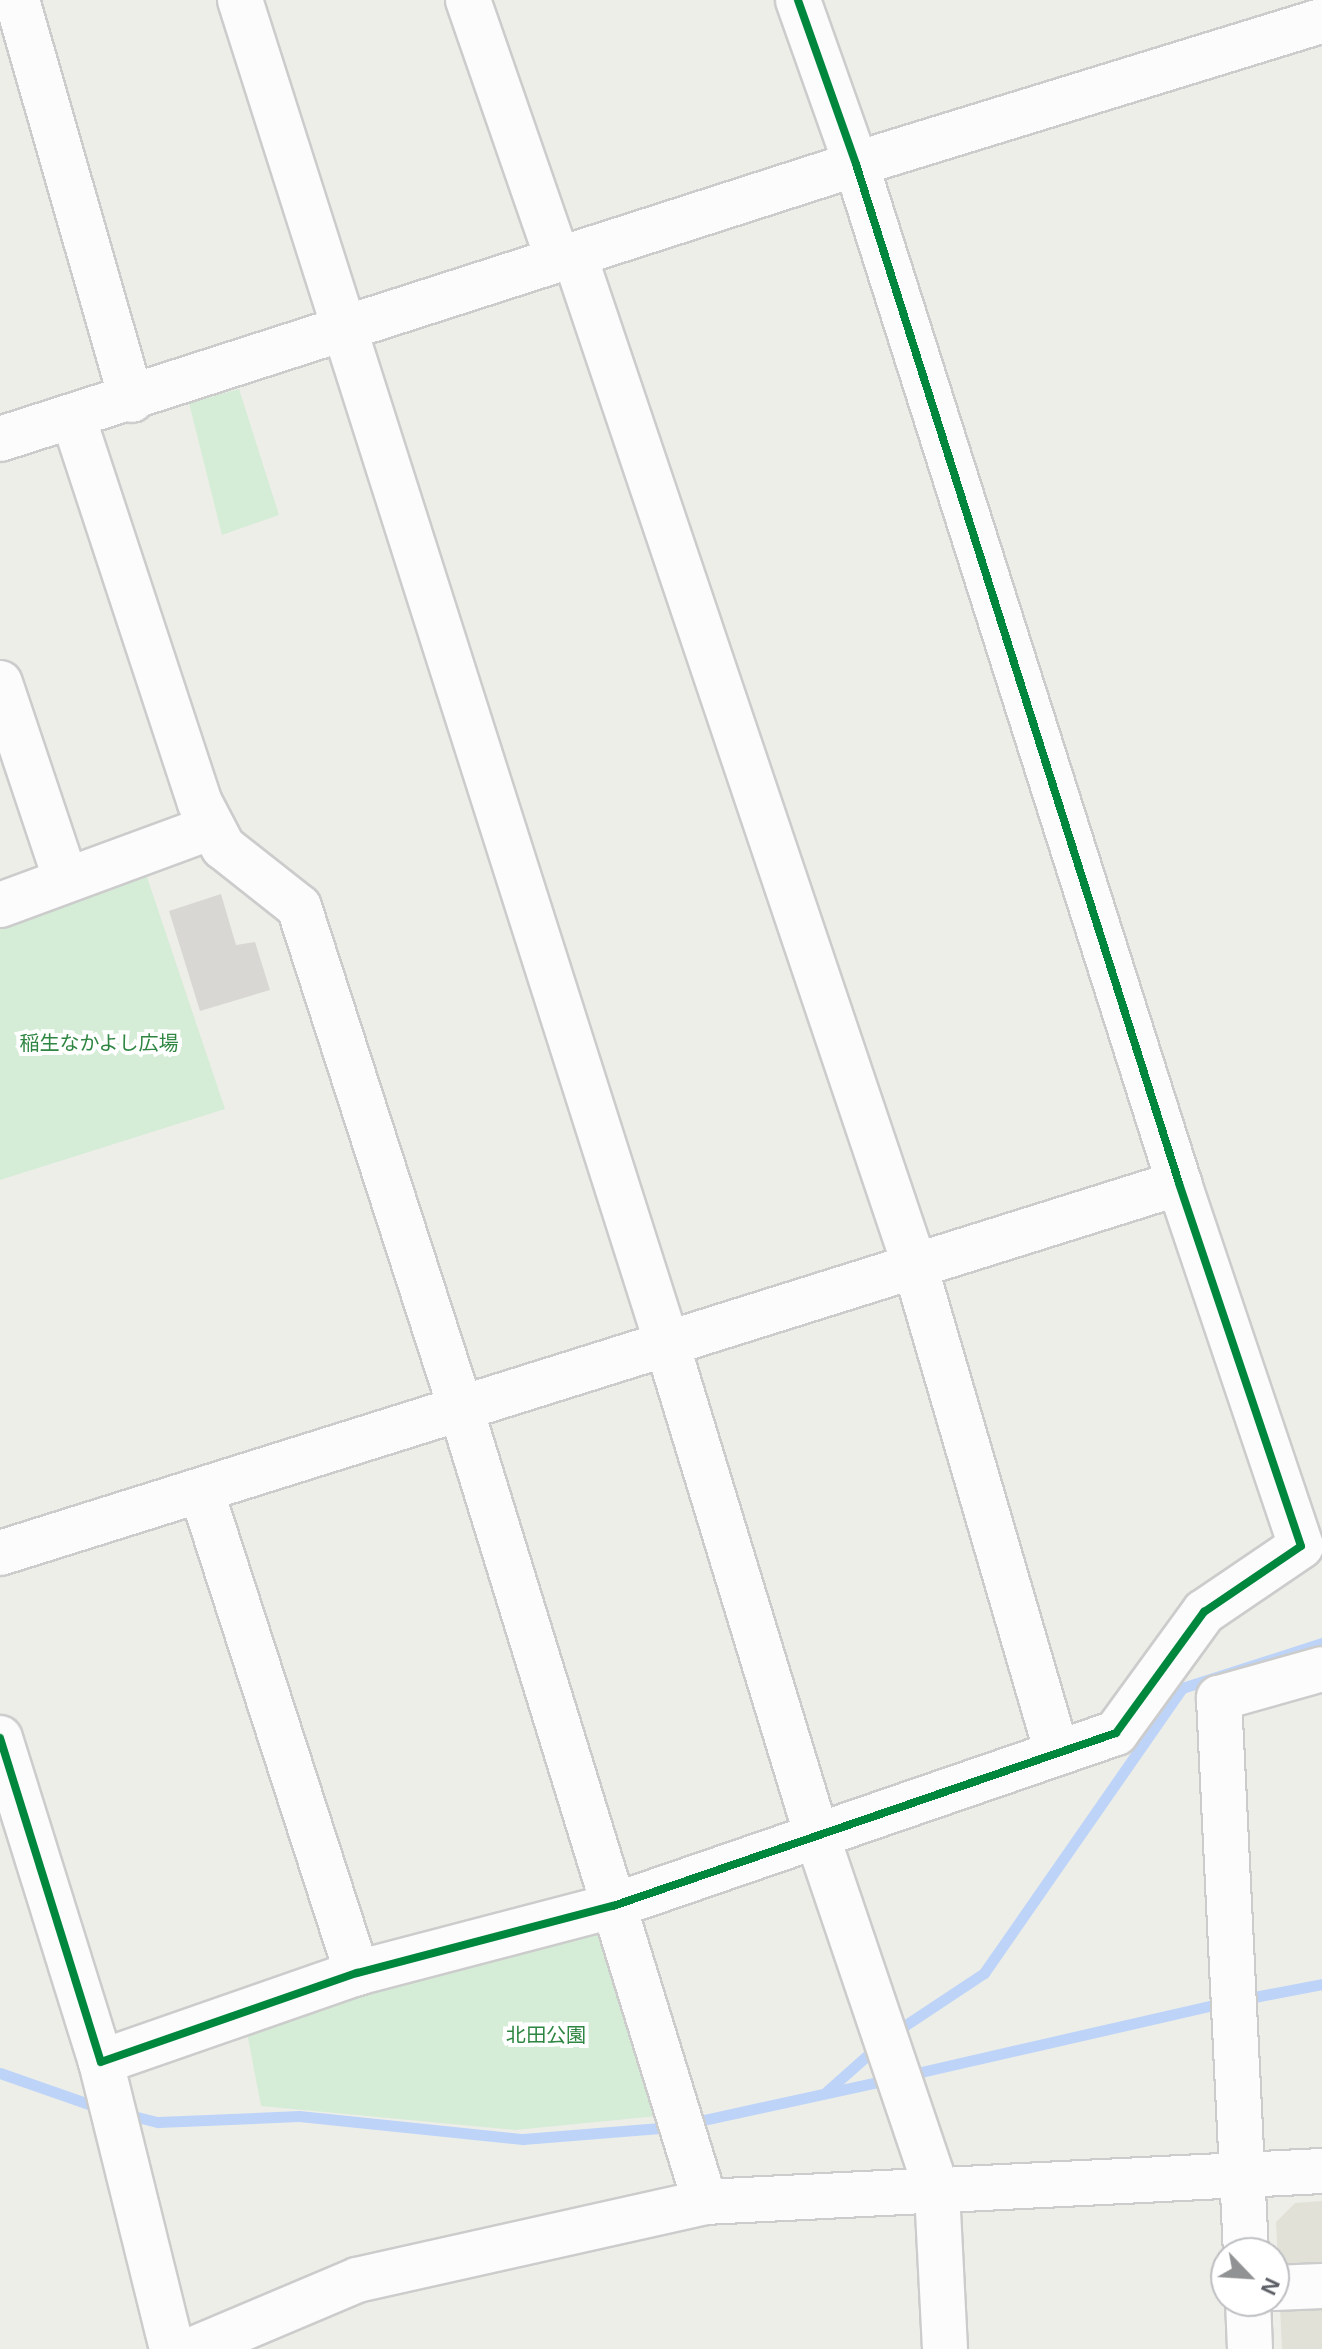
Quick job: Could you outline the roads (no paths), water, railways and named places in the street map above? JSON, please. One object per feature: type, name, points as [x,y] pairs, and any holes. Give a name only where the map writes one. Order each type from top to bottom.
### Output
[{"type":"street","points":[[17,0],[132,400]]},
{"type":"street","points":[[240,0],[346,324],[667,1344],[816,1833],[937,2191],[945,2349]]},
{"type":"street","points":[[468,0],[566,257],[915,1266],[1057,1753]]},
{"type":"street","points":[[101,2062],[357,1973],[613,1906],[816,1833],[1116,1733],[1204,1612],[1301,1546],[1179,1183],[856,164],[798,0]]},
{"type":"street","points":[[0,439],[132,400],[346,324],[1322,21]]},
{"type":"street","points":[[73,417],[212,827],[223,847],[299,907],[460,1406],[705,2202]]},
{"type":"street","points":[[0,683],[66,880]]},
{"type":"street","points":[[0,905],[212,827]]},
{"type":"street","points":[[0,1553],[460,1406],[1179,1183]]},
{"type":"street","points":[[201,1490],[357,1973]]},
{"type":"street","points":[[1245,2237],[1219,1698],[1322,1669]]},
{"type":"street","points":[[0,1738],[101,2062],[172,2349]]},
{"type":"street","points":[[194,2349],[357,2280],[705,2202],[1322,2171]]},
{"type":"street","points":[[1290,2287],[1322,2286]]},
{"type":"street","points":[[1249,2317],[1250,2349]]},
{"type":"waterway","points":[[892,2034],[984,1973],[1182,1688],[1322,1643]]},
{"type":"waterway","points":[[1244,1999],[1322,1984]]},
{"type":"waterway","points":[[908,2075],[1227,2002]]},
{"type":"waterway","points":[[826,2092],[879,2045]]},
{"type":"waterway","points":[[0,2073],[100,2108]]},
{"type":"waterway","points":[[690,2123],[892,2079]]},
{"type":"waterway","points":[[125,2114],[158,2122],[299,2116],[523,2139],[673,2127]]},
{"type":"park label","name":"稲生なかよし広場","points":[[99,1043]]},
{"type":"park label","name":"北田公園","points":[[546,2035]]}]
